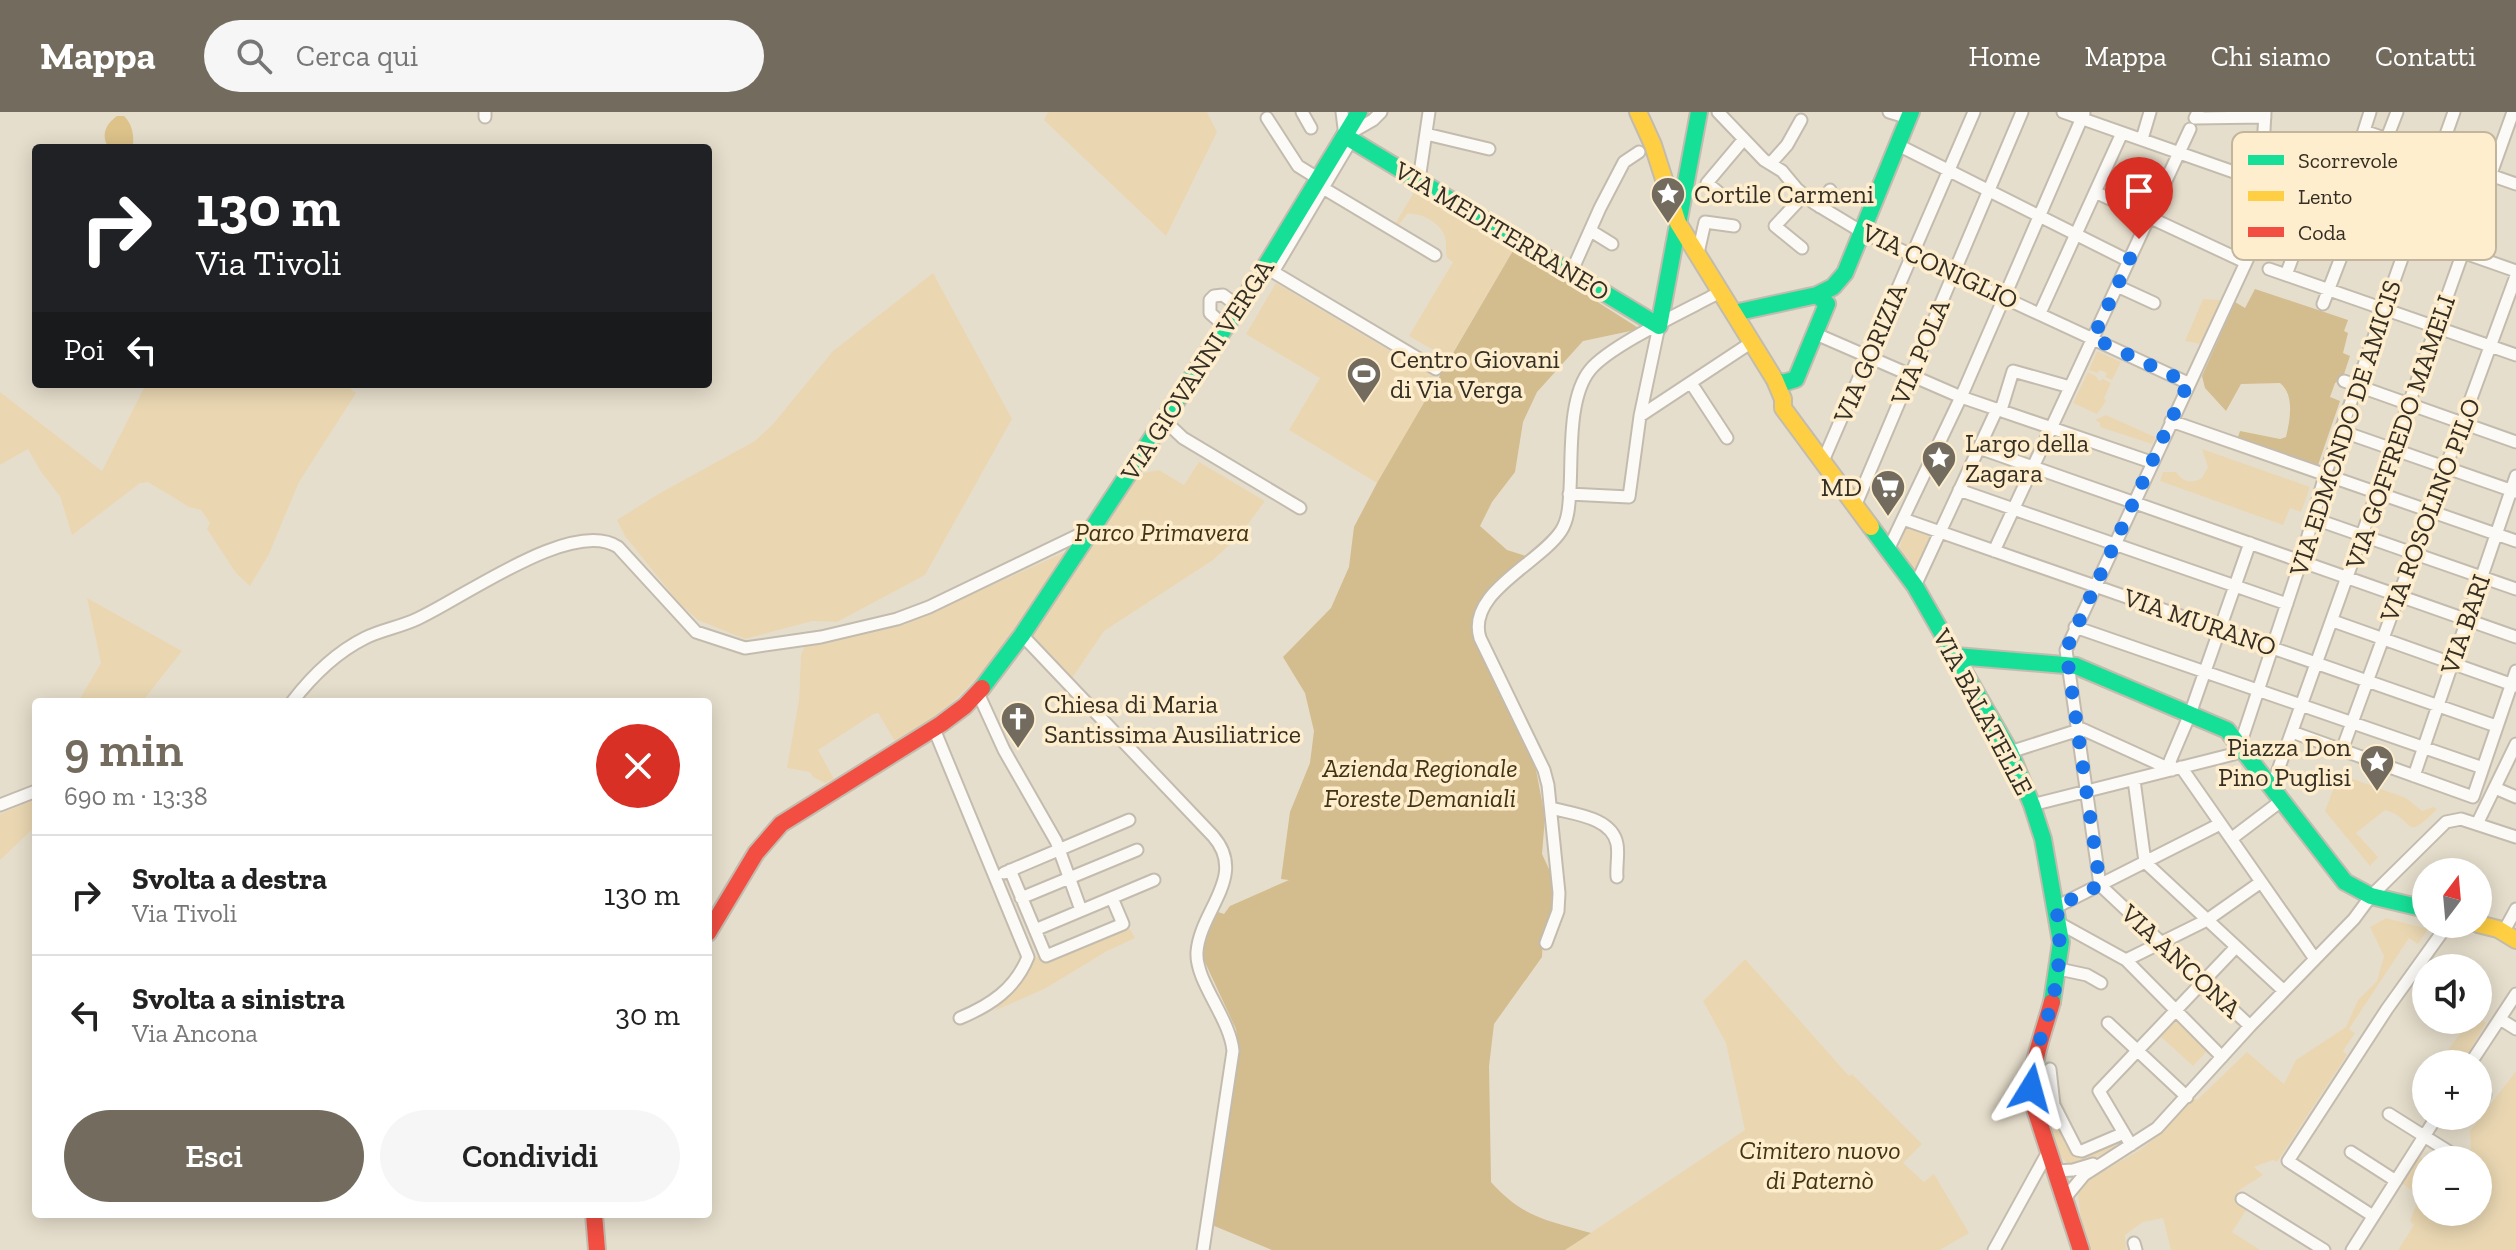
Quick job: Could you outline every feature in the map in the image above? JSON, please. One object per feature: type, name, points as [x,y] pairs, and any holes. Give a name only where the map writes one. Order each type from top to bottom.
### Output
[{"type":"street","points":[[1302,112],[1311,128]]},
{"type":"street","points":[[1342,112],[1348,138],[1381,112]]},
{"type":"street","name":"VIA GIOVANNI VERGA","points":[[712,927],[768,837],[781,824],[934,729],[978,693],[1022,635],[1239,307],[1269,270],[1348,138],[1359,112]]},
{"type":"street","points":[[1419,180],[1429,112]]},
{"type":"street","points":[[1569,494],[1629,497],[1640,416],[1699,112]]},
{"type":"street","name":"VIA CONIGLIO","points":[[1718,112],[1764,160],[1804,195],[1862,232],[2188,383]]},
{"type":"street","points":[[1546,943],[1558,911],[1559,893],[1544,770],[1485,650],[1478,626],[1482,609],[1493,593],[1531,562],[1561,531],[1567,513],[1577,397],[1581,383],[1599,360],[1659,326],[1728,302],[1817,295],[1833,287],[1845,273],[1910,115],[1889,112]]},
{"type":"street","name":"VIA GORIZIA","points":[[1823,461],[1974,112]]},
{"type":"street","name":"VIA POLA","points":[[1856,504],[2022,112]]},
{"type":"street","points":[[2063,112],[2083,115],[2122,133],[2232,172]]},
{"type":"street","points":[[2142,139],[2150,112]]},
{"type":"street","points":[[2367,132],[2364,131],[2370,112]]},
{"type":"street","points":[[2389,132],[2397,112]]},
{"type":"street","name":"VIA EDMONDO DE AMICIS","points":[[2447,132],[2454,112]]},
{"type":"street","name":"VIA GOFFREDO MAMELI","points":[[2496,160],[2512,113]]},
{"type":"street","name":"VIA BALATELLE","points":[[1645,115],[1678,223],[1775,380],[1783,399],[1783,408],[1915,586],[2010,752],[2032,805],[2043,839],[2061,942],[2059,969],[2031,1074],[2034,1106],[2081,1250]]},
{"type":"street","points":[[1889,548],[2005,296],[2083,115]]},
{"type":"street","points":[[1994,551],[2194,120],[2265,115]]},
{"type":"street","points":[[1267,118],[1298,166],[1321,184],[1435,255]]},
{"type":"street","points":[[1771,163],[1787,145],[1801,120]]},
{"type":"street","points":[[2040,313],[2122,133]]},
{"type":"street","points":[[1426,134],[1489,149]]},
{"type":"street","name":"VIA MEDITERRANEO","points":[[1348,138],[1659,326]]},
{"type":"street","points":[[1724,197],[1707,183],[1744,139]]},
{"type":"street","points":[[1898,145],[2129,261]]},
{"type":"street","points":[[1571,273],[1624,162],[1639,152]]},
{"type":"street","points":[[2496,177],[2516,184]]},
{"type":"street","points":[[1820,207],[1830,190]]},
{"type":"street","points":[[2095,192],[2232,256]]},
{"type":"street","points":[[1802,248],[1775,226],[1804,195]]},
{"type":"street","points":[[1698,253],[1705,222],[1734,226]]},
{"type":"street","points":[[1591,231],[1612,244]]},
{"type":"street","points":[[2067,664],[2066,650],[2075,627],[2245,262],[2241,260]]},
{"type":"street","points":[[2286,275],[2292,260]]},
{"type":"street","points":[[2323,304],[2340,260]]},
{"type":"street","name":"VIA EDMONDO DE AMICIS","points":[[2240,745],[2341,431],[2350,384],[2400,260]]},
{"type":"street","name":"VIA GOFFREDO MAMELI","points":[[2277,794],[2292,732],[2461,260]]},
{"type":"street","points":[[2485,260],[2516,273]]},
{"type":"street","points":[[2269,269],[2516,355]]},
{"type":"street","points":[[1269,270],[1436,369]]},
{"type":"street","name":"VIA ROSOLINO PILO","points":[[2343,747],[2516,273]]},
{"type":"street","points":[[2117,286],[2154,303]]},
{"type":"street","points":[[1226,327],[1210,313],[1210,300],[1223,295],[1239,307]]},
{"type":"street","points":[[1783,399],[1819,335],[1827,309],[1824,299],[1817,295]]},
{"type":"street","points":[[1819,335],[1999,410],[2151,462]]},
{"type":"street","points":[[1640,416],[1750,344]]},
{"type":"street","points":[[1915,586],[1982,449],[2013,371],[2070,387]]},
{"type":"street","points":[[1775,380],[1783,383],[1796,379]]},
{"type":"street","points":[[1691,383],[1727,438]]},
{"type":"street","points":[[2350,384],[2516,442]]},
{"type":"street","points":[[2171,421],[2516,541]]},
{"type":"street","points":[[1160,427],[1300,508]]},
{"type":"street","points":[[2341,431],[2514,492]]},
{"type":"street","points":[[1982,449],[2516,637]]},
{"type":"street","name":"VIA BARI","points":[[2414,773],[2496,534],[2514,492],[2516,476]]},
{"type":"street","points":[[1962,491],[2287,604]]},
{"type":"street","points":[[2312,518],[2516,589]]},
{"type":"street","name":"VIA MURANO","points":[[1903,519],[2496,726]]},
{"type":"street","points":[[295,698],[315,672],[365,638],[417,620],[531,558],[569,542],[610,541],[696,632],[745,648],[821,637],[905,616],[1092,529]]},
{"type":"street","points":[[2250,543],[2190,714],[2170,761],[2231,839],[2315,959]]},
{"type":"street","points":[[2333,621],[2383,636],[2514,685]]},
{"type":"street","points":[[2075,627],[2483,768]]},
{"type":"street","points":[[1022,635],[1213,836],[1225,854],[1227,863],[1223,883],[1197,947],[1199,968],[1228,1027],[1233,1051],[1203,1250]]},
{"type":"street","points":[[1956,656],[2067,664],[2227,730],[2345,882],[2371,896],[2412,906]]},
{"type":"street","name":"VIA ANCONA","points":[[2067,664],[2100,885],[2250,1026]]},
{"type":"street","points":[[2292,732],[2343,747],[2473,797],[2496,726],[2514,685],[2516,671]]},
{"type":"street","points":[[978,693],[1004,750],[1056,841],[1081,910]]},
{"type":"street","points":[[934,729],[1028,957],[1001,996],[988,1006],[960,1018]]},
{"type":"street","points":[[2010,752],[2082,729],[2176,769]]},
{"type":"street","points":[[2477,824],[2516,744]]},
{"type":"street","points":[[2032,805],[2234,754],[2240,745]]},
{"type":"street","points":[[2134,780],[2145,862],[2284,991]]},
{"type":"street","points":[[2495,788],[2516,797]]},
{"type":"street","points":[[0,805],[32,793]]},
{"type":"street","points":[[2231,839],[2277,794]]},
{"type":"street","points":[[1551,808],[1588,818],[1610,829],[1617,842],[1617,877]]},
{"type":"street","points":[[2065,1198],[2084,1175],[2157,1128],[2354,919],[2371,896],[2441,826],[2453,819],[2516,837]]},
{"type":"street","points":[[995,876],[1129,820]]},
{"type":"street","points":[[2220,824],[2100,885],[2058,915],[2126,960],[2222,1057]]},
{"type":"street","points":[[1021,898],[1137,850]]},
{"type":"street","points":[[1010,870],[1046,956],[1123,924],[1112,898]]},
{"type":"street","points":[[1035,930],[1154,880]]},
{"type":"street","points":[[2126,960],[2207,920],[2261,882]]},
{"type":"street","points":[[2510,936],[2516,909]]},
{"type":"street","points":[[2373,1216],[2288,1161],[2436,938]]},
{"type":"street","points":[[2131,1145],[2099,1091],[2236,947]]},
{"type":"street","points":[[2059,969],[2087,975],[2101,983]]},
{"type":"street","points":[[2479,1050],[2516,994]]},
{"type":"street","points":[[2500,1019],[2516,1029]]},
{"type":"street","points":[[2108,1023],[2187,1097]]},
{"type":"street","points":[[2050,1069],[2054,1105],[2077,1150],[2082,1151],[2124,1133]]},
{"type":"street","points":[[2389,1114],[2441,1146]]},
{"type":"street","points":[[2352,1250],[2428,1130]]},
{"type":"street","points":[[1994,1250],[2049,1150]]},
{"type":"street","points":[[2351,1152],[2396,1181]]},
{"type":"street","points":[[2056,1171],[2080,1169],[2108,1158]]},
{"type":"street","points":[[2242,1199],[2324,1250]]},
{"type":"street","points":[[594,1218],[597,1250]]},
{"type":"green space","points":[[1048,112],[1207,112],[1217,132],[1166,236],[1044,120]]},
{"type":"green space","points":[[1416,189],[1514,249],[1449,359],[1409,336],[1453,262],[1447,258],[1443,233],[1430,220],[1407,214],[1398,226],[1395,224]]},
{"type":"green space","name":"Azienda Regionale Foreste Demaniali","points":[[1514,249],[1640,329],[1583,341],[1537,392],[1523,422],[1515,472],[1492,502],[1480,526],[1507,550],[1529,557],[1492,586],[1476,609],[1472,630],[1536,770],[1545,817],[1542,854],[1554,880],[1555,906],[1543,938],[1542,957],[1494,1024],[1489,1066],[1491,1182],[1525,1211],[1591,1233],[1565,1250],[1272,1250],[1212,1225],[1239,1052],[1236,1029],[1203,958],[1205,940],[1218,912],[1224,914],[1230,906],[1289,880],[1281,879],[1290,812],[1310,763],[1314,731],[1305,693],[1283,657],[1331,608],[1349,567],[1354,527]]},
{"type":"green space","points":[[933,273],[1012,419],[925,575],[837,622],[812,621],[745,639],[698,620],[678,602],[625,536],[617,520],[755,441],[773,424],[833,351]]},
{"type":"green space","name":"Centro Giovani di Via Verga","points":[[1276,283],[1439,380],[1377,483],[1289,430],[1320,378],[1246,334]]},
{"type":"green space","points":[[2255,289],[2348,320],[2343,353],[2350,356],[2343,377],[2335,383],[2330,397],[2340,401],[2318,465],[2238,437],[2240,431],[2280,439],[2286,437],[2290,401],[2280,383],[2241,384],[2226,411],[2205,388],[2202,376],[2235,302],[2245,308]]},
{"type":"green space","points":[[2203,299],[2221,300],[2200,344],[2185,341]]},
{"type":"green space","points":[[2097,351],[2121,362],[2112,380],[2105,377],[2107,373],[2089,370]]},
{"type":"green space","points":[[2088,372],[2099,381],[2103,379],[2111,383],[2104,398],[2106,401],[2097,414],[2073,403]]},
{"type":"green space","points":[[144,388],[349,388],[356,393],[299,482],[269,554],[250,586],[236,573],[207,529],[210,523],[201,510],[189,507],[148,482],[140,483],[72,535],[60,496],[28,449],[0,465],[0,392],[102,471]]},
{"type":"green space","points":[[2106,415],[2155,437],[2152,444],[2100,427],[2095,420]]},
{"type":"green space","points":[[2202,449],[2310,487],[2301,512],[2290,508],[2283,525],[2160,481],[2163,472],[2176,472],[2188,481],[2202,478],[2208,467]]},
{"type":"green space","name":"Parco Primavera","points":[[1199,462],[1265,501],[1240,535],[1213,560],[1104,631],[1072,678],[1032,636],[1138,474],[1159,470],[1184,485]]},
{"type":"green space","points":[[1907,526],[1931,534],[1915,569],[1899,548]]},
{"type":"green space","points":[[1063,553],[1066,556],[992,660],[972,683],[925,725],[896,743],[878,713],[872,715],[818,750],[834,779],[825,783],[810,772],[787,768],[799,700],[801,655],[805,645],[906,624]]},
{"type":"green space","points":[[87,598],[182,651],[145,698],[80,698],[101,663]]},
{"type":"green space","points":[[2339,774],[2406,798],[2422,811],[2433,807],[2437,809],[2413,827],[2385,810],[2356,833],[2378,857],[2370,866],[2325,811]]},
{"type":"green space","points":[[32,801],[32,830],[0,860],[0,814]]},
{"type":"green space","points":[[2386,918],[2412,925],[2412,938],[2422,938],[2418,944],[2409,938],[2349,1029],[2355,1033],[2343,1051],[2347,1055],[2277,1162],[2273,1160],[2254,1167],[2263,1175],[2241,1189],[2234,1198],[2248,1207],[2232,1232],[2260,1250],[2171,1250],[2163,1218],[2143,1222],[2125,1235],[2126,1250],[2085,1250],[2078,1196],[2086,1181],[2140,1150],[2159,1135],[2194,1097],[2197,1100],[2247,1052],[2284,1084],[2296,1060],[2346,1027],[2358,1000],[2377,981],[2384,956],[2370,927]]},
{"type":"green space","points":[[1128,926],[1135,938],[1046,988],[994,1011],[1018,985],[1032,959],[1042,955],[1046,962]]},
{"type":"green space","name":"Cimitero nuovo di Paternò","points":[[1745,959],[1849,1076],[1852,1074],[1922,1144],[1903,1163],[1924,1182],[1934,1174],[1969,1233],[1940,1250],[1565,1250],[1745,1130],[1726,1043],[1703,1001]]},
{"type":"green space","points":[[2177,1018],[2208,1050],[2193,1066],[2160,1036]]},
{"type":"green space","points":[[2460,1034],[2480,1034],[2470,1050],[2448,1050]]},
{"type":"green space","points":[[2047,1039],[2045,1087],[2056,1123],[2070,1153],[2080,1158],[2115,1145],[2079,1166],[2066,1162],[2059,1153],[2041,1104],[2039,1075]]},
{"type":"green space","points":[[2516,1071],[2516,1250],[2398,1250],[2413,1226],[2492,1226],[2492,1146],[2471,1146],[2470,1131],[2492,1130],[2492,1102]]},
{"type":"green space","points":[[2412,1166],[2412,1190],[2401,1183]]},
{"type":"shaded area","points":[[117,116],[124,116],[131,126],[133,144],[107,144],[106,130]]},
{"type":"traffic: fast","points":[[982,688],[1022,635],[1265,267],[1359,112]]},
{"type":"traffic: fast","points":[[1345,136],[1659,326],[1699,112]]},
{"type":"traffic: fast","points":[[1817,295],[1833,287],[1845,273],[1911,112]]},
{"type":"traffic: fast","points":[[1734,313],[1817,295],[1827,304],[1796,379],[1783,383],[1775,380]]},
{"type":"traffic: fast","points":[[1871,527],[1915,586],[2010,752],[2032,805],[2043,839],[2061,942],[2052,1002]]},
{"type":"traffic: fast","points":[[1956,656],[2076,666],[2227,730],[2345,882],[2371,896],[2412,906]]},
{"type":"traffic: slow","points":[[1638,112],[1653,145],[1678,223],[1775,380],[1783,399],[1783,408],[1871,527]]},
{"type":"traffic: slow","points":[[2492,928],[2516,940]]},
{"type":"traffic: jam","points":[[712,926],[756,853],[781,824],[941,724],[982,688]]},
{"type":"traffic: jam","points":[[2052,1002],[2034,1066],[2034,1106],[2081,1250]]},
{"type":"traffic: jam","points":[[594,1218],[597,1250]]},
{"type":"place","name":"Cortile Carmeni","points":[[1668,225]]},
{"type":"place","name":"Centro Giovani di Via Verga","points":[[1364,405]]},
{"type":"place","name":"Largo della Zagara","points":[[1939,489]]},
{"type":"place","name":"MD","points":[[1888,518]]},
{"type":"place","name":"Chiesa di Maria Santissima Ausiliatrice","points":[[1018,750]]},
{"type":"place","name":"Piazza Don Pino Puglisi","points":[[2377,793]]},
{"type":"route","points":[[2031,1088],[2033,1061],[2052,1003],[2059,969],[2061,942],[2056,907],[2100,885],[2066,650],[2188,383],[2093,338],[2139,239]]}]
